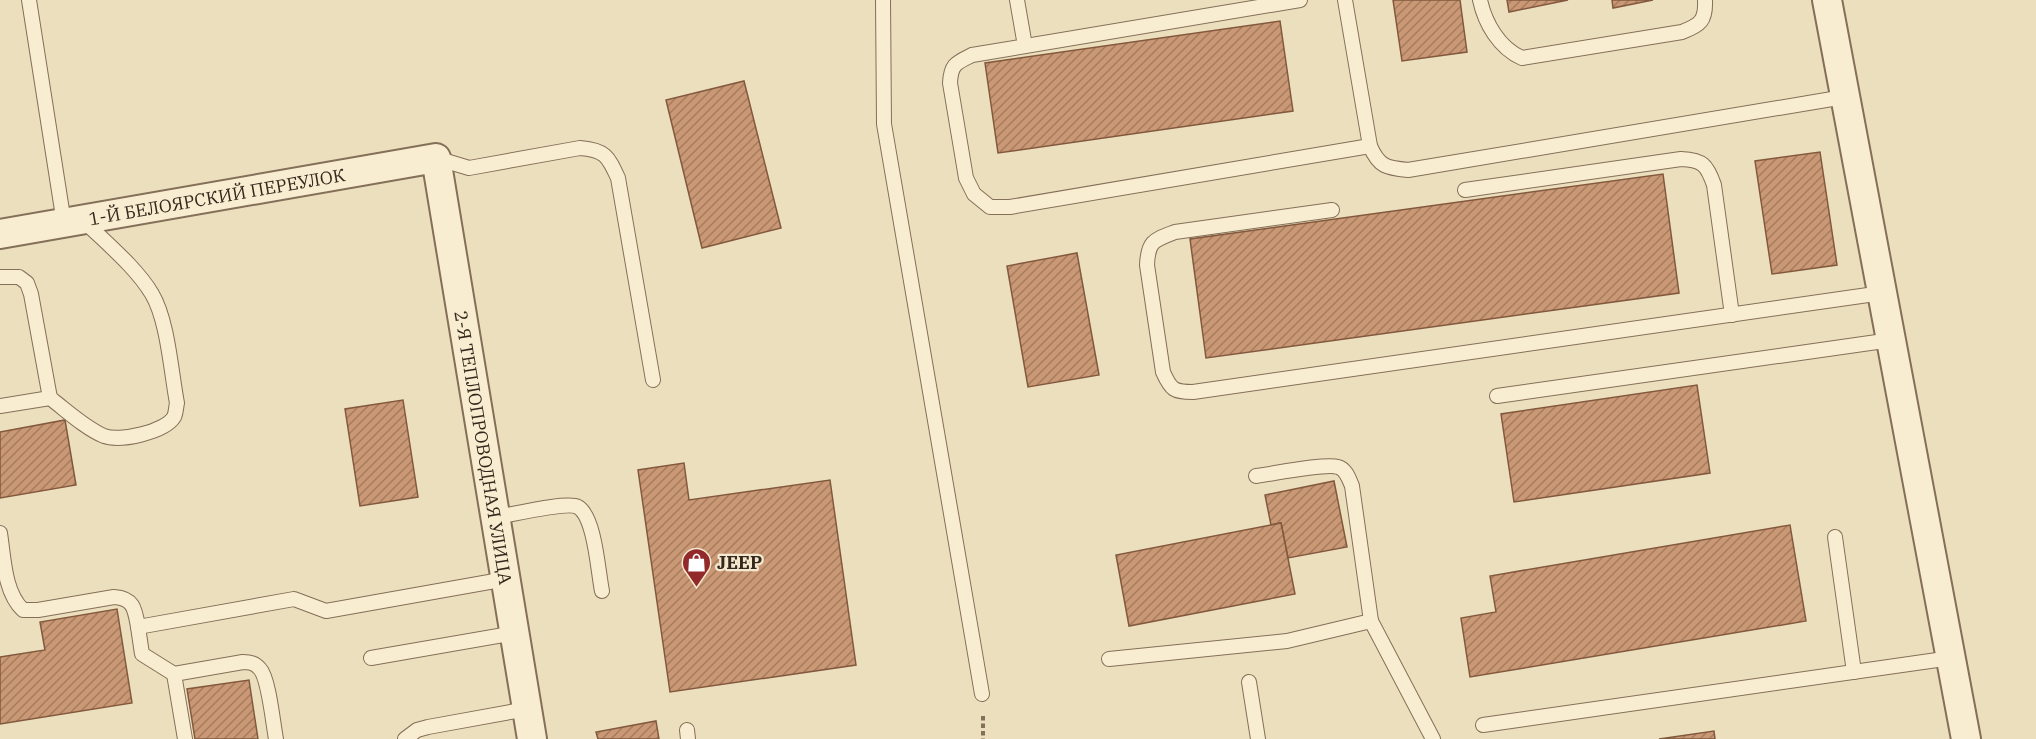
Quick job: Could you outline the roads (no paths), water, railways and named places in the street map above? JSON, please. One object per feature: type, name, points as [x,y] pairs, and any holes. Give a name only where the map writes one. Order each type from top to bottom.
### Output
[{"type":"street","points":[[1827,0],[1966,739]]},
{"type":"street","name":"1-Й БЕЛОЯРСКИЙ ПЕРЕУЛОК","points":[[0,234],[436,158]]},
{"type":"street","name":"2-Я ТЕПЛОПРОВОДНАЯ УЛИЦА","points":[[436,158],[532,739]]},
{"type":"lane","points":[[0,277],[19,277],[27,284],[32,294],[50,398],[106,437],[155,431],[175,416],[177,403],[164,330],[153,296],[141,278],[73,221],[29,0]]},
{"type":"lane","points":[[883,0],[884,124],[982,694]]},
{"type":"lane","points":[[1017,0],[1025,46]]},
{"type":"lane","points":[[1300,0],[972,55],[957,62],[951,72],[950,83],[966,178],[974,194],[990,207],[1010,207],[1370,147]]},
{"type":"lane","points":[[1345,0],[1370,147],[1376,159],[1388,169],[1408,170],[1844,96]]},
{"type":"lane","points":[[1480,0],[1484,17],[1494,33],[1512,54],[1522,58],[1682,32],[1695,27],[1704,16],[1705,0]]},
{"type":"lane","points":[[436,158],[469,168],[580,148],[597,149],[610,161],[618,177],[653,380]]},
{"type":"lane","points":[[1465,190],[1681,159],[1695,160],[1708,169],[1714,185],[1732,315]]},
{"type":"lane","points":[[1332,210],[1175,232],[1155,240],[1148,250],[1147,265],[1163,372],[1169,386],[1178,392],[1193,392],[1882,293]]},
{"type":"lane","points":[[1497,396],[1891,340]]},
{"type":"lane","points":[[0,406],[50,398]]},
{"type":"lane","points":[[1256,476],[1325,466],[1339,467],[1346,473],[1352,486],[1371,621],[1432,739]]},
{"type":"lane","points":[[496,517],[565,505],[577,507],[585,514],[590,526],[602,591]]},
{"type":"lane","points":[[0,533],[10,592],[16,604],[23,610],[38,610],[124,597],[135,611],[142,654],[174,674],[252,662],[261,669],[265,679],[276,739]]},
{"type":"lane","points":[[1835,537],[1854,672]]},
{"type":"lane","points":[[138,627],[294,599],[326,611],[506,579]]},
{"type":"lane","points":[[1109,659],[1287,641],[1371,621]]},
{"type":"lane","points":[[371,658],[514,633]]},
{"type":"lane","points":[[1483,725],[1951,658]]},
{"type":"lane","points":[[174,674],[185,739]]},
{"type":"lane","points":[[1250,682],[1258,739]]},
{"type":"lane","points":[[405,739],[417,730],[428,727],[527,709]]},
{"type":"place","name":"JEEP","points":[[696,588]]}]
